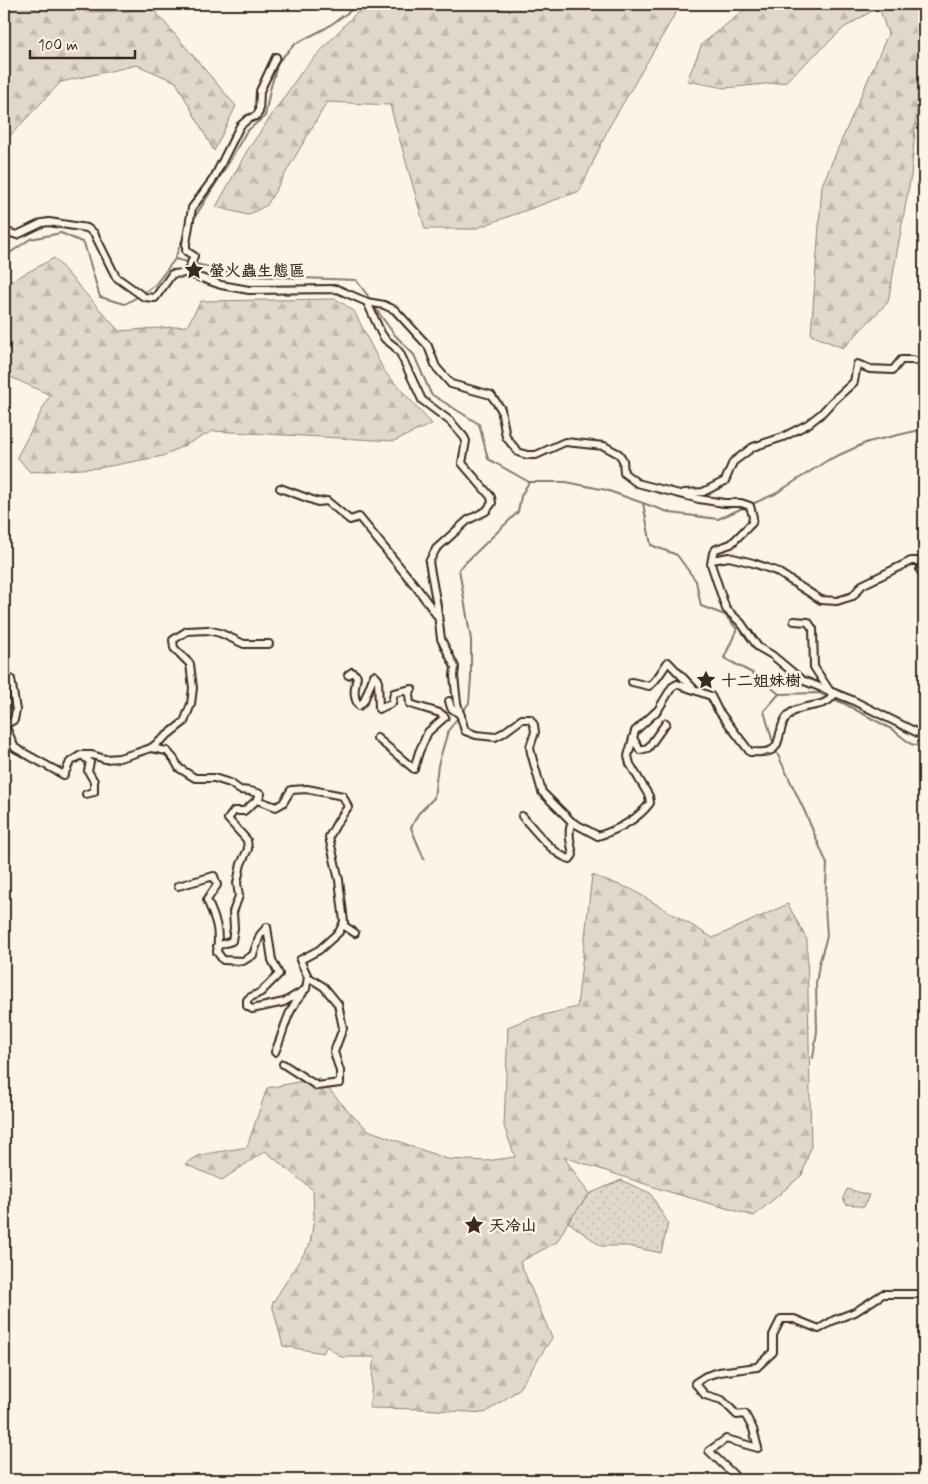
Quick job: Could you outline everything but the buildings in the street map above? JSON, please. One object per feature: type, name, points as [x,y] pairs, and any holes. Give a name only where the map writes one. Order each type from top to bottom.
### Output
[{"type":"street","points":[[187,273],[194,256],[186,250],[192,208],[214,178],[240,126],[259,112],[260,91],[276,57]]},
{"type":"street","points":[[4,231],[17,235],[42,223],[49,222],[87,228],[94,233],[116,277],[144,297],[154,298],[172,274],[187,273],[221,285],[249,290],[337,289],[367,302],[384,305],[395,310],[428,346],[436,367],[451,384],[491,395],[501,409],[506,437],[518,452],[536,455],[565,442],[604,446],[618,454],[623,460],[624,473],[637,482],[698,499],[743,503],[750,506],[753,518],[752,523],[731,544],[716,549],[711,564],[726,609],[742,623],[758,647],[772,655],[802,680],[831,691],[924,736]]},
{"type":"street","points":[[367,302],[381,333],[400,353],[422,400],[450,421],[464,437],[466,442],[462,463],[491,497],[492,503],[486,512],[468,520],[436,549],[429,562],[441,639],[455,667],[456,694],[465,731],[495,737],[522,719],[530,719],[534,725],[535,732],[530,747],[531,754],[542,792],[572,822],[598,836],[613,831],[644,811],[650,803],[650,796],[630,764],[628,756],[635,731],[658,710],[672,687],[677,684],[711,696],[718,710],[750,752],[770,752],[774,749],[779,743],[779,731],[786,717],[794,710],[828,702],[833,696],[814,667],[814,629],[808,622],[794,621]]},
{"type":"street","points":[[678,494],[704,492],[725,481],[733,462],[753,446],[783,437],[808,424],[854,382],[857,364],[870,369],[893,370],[901,360],[924,363]]},
{"type":"street","points":[[280,488],[318,502],[327,501],[350,520],[359,517],[439,618]]},
{"type":"street","points":[[712,560],[729,557],[776,571],[821,600],[837,600],[853,596],[862,585],[911,561],[923,561],[920,570],[924,576]]},
{"type":"street","points":[[4,675],[11,679],[16,710],[14,720],[5,725],[15,748],[64,774],[70,762],[81,755],[92,755],[105,759],[119,758],[151,748],[184,722],[191,704],[193,688],[190,664],[174,648],[173,640],[187,631],[208,630],[220,633],[244,644],[269,644]]},
{"type":"street","points":[[632,682],[649,686],[654,683],[668,662],[696,691]]},
{"type":"street","points":[[348,675],[352,672],[357,676],[354,691],[355,701],[359,706],[364,701],[374,675],[378,679],[379,709],[392,703],[394,693],[412,688],[409,693],[410,704],[440,713],[445,717]]},
{"type":"street","points":[[449,701],[450,708],[461,715]]},
{"type":"street","points":[[377,738],[414,769],[428,732],[445,717],[461,715]]},
{"type":"street","points":[[633,738],[640,750],[648,748],[666,723]]},
{"type":"street","points":[[151,748],[167,751],[179,768],[195,778],[214,778],[230,783],[240,790],[261,794],[244,811],[234,811],[228,819],[247,840],[248,849],[241,864],[236,884],[238,896],[233,912],[234,928],[232,941],[217,946]]},
{"type":"street","points":[[81,755],[90,762],[88,771],[94,781],[94,792],[86,794]]},
{"type":"street","points":[[257,800],[276,807],[283,803],[291,790],[307,789],[343,796],[348,807],[329,837],[344,922],[339,932],[319,950],[300,960],[308,977],[324,987],[338,1004],[343,1028],[334,1052],[340,1070],[340,1083],[317,1086],[282,1064]]},
{"type":"street","points":[[522,816],[553,849],[565,858],[570,859],[573,855],[570,836],[572,822]]},
{"type":"street","points":[[178,886],[214,876],[217,885],[207,900],[216,918],[219,936],[217,952],[223,960],[243,961],[253,955],[260,935],[267,927],[272,960],[279,974],[261,992],[247,1000],[247,1006],[252,1008],[284,1002],[306,989]]},
{"type":"street","points":[[343,925],[355,933]]},
{"type":"street","points":[[275,1052],[283,1035],[290,1008],[306,989],[308,977]]},
{"type":"street","points":[[735,1480],[734,1475],[709,1450],[726,1439],[758,1448],[753,1428],[745,1414],[737,1415],[722,1400],[705,1395],[695,1383],[706,1376],[719,1372],[757,1367],[773,1352],[774,1335],[781,1319],[794,1319],[819,1329],[834,1320],[855,1312],[883,1294],[924,1294]]},
{"type":"green space","points":[[4,4],[76,4],[86,12],[154,10],[236,106],[214,151],[176,82],[137,65],[61,82],[4,142]]},
{"type":"green space","points":[[396,4],[681,4],[608,129],[580,191],[474,229],[425,229],[390,105],[327,102],[267,205],[248,215],[216,207],[247,151],[302,71],[356,13]]},
{"type":"green space","points":[[752,4],[924,4],[924,61],[921,64],[911,175],[888,302],[843,348],[811,335],[822,185],[888,34],[879,7],[845,27],[785,82],[725,88],[687,81],[702,44]]},
{"type":"green space","points":[[54,258],[119,331],[187,326],[201,301],[336,299],[354,311],[384,371],[432,424],[394,441],[213,431],[163,456],[99,468],[30,472],[17,457],[50,395],[4,374],[4,285]]},
{"type":"green space","points":[[592,875],[631,889],[713,938],[788,904],[807,940],[811,1146],[802,1175],[754,1216],[666,1191],[564,1157],[589,1194],[568,1222],[557,1242],[520,1262],[552,1338],[518,1390],[485,1413],[370,1408],[373,1364],[376,1357],[341,1357],[327,1346],[323,1353],[283,1346],[272,1304],[310,1244],[314,1218],[313,1190],[265,1151],[222,1180],[185,1164],[200,1155],[247,1147],[267,1088],[319,1078],[368,1130],[447,1159],[486,1161],[515,1157],[504,1126],[508,1027],[527,1019],[577,1007]]},
{"type":"green space","points":[[621,1180],[650,1193],[668,1223],[661,1253],[628,1246],[601,1246],[568,1222],[589,1194]]},
{"type":"green space","points":[[847,1189],[869,1195],[864,1207],[846,1204],[843,1198]]},
{"type":"waterway","points":[[193,220],[246,132],[265,116],[278,62],[295,44],[326,28],[360,4]]},
{"type":"waterway","points":[[4,257],[30,239],[61,233],[84,243],[100,297],[125,304],[139,296]]},
{"type":"waterway","points":[[175,258],[185,233]]},
{"type":"waterway","points":[[143,293],[155,285],[175,259],[247,276],[356,280],[368,296]]},
{"type":"waterway","points":[[376,309],[394,334],[414,355],[431,394],[479,424],[488,459],[529,482],[566,482],[606,490],[671,513],[718,519],[745,507]]},
{"type":"waterway","points":[[752,504],[775,494],[828,460],[868,442],[924,429]]},
{"type":"waterway","points":[[462,712],[469,703],[471,640],[459,569],[518,512],[521,496],[529,482]]},
{"type":"waterway","points":[[643,503],[651,545],[677,555],[696,581],[701,606],[725,615],[737,629],[724,658],[756,675],[779,694],[764,711],[774,746]]},
{"type":"waterway","points":[[779,694],[819,693],[845,704],[893,730],[911,744],[924,747]]},
{"type":"waterway","points":[[424,859],[411,828],[418,814],[434,798],[438,765],[448,731],[459,716]]},
{"type":"waterway","points":[[776,751],[827,864],[825,906],[827,936],[819,964],[816,984],[817,1031],[813,1058]]},
{"type":"place","name":"螢火蟲生態區","points":[[194,270]]},
{"type":"place","name":"十二姐妹樹","points":[[706,680]]},
{"type":"place","name":"天冷山","points":[[474,1225]]}]
